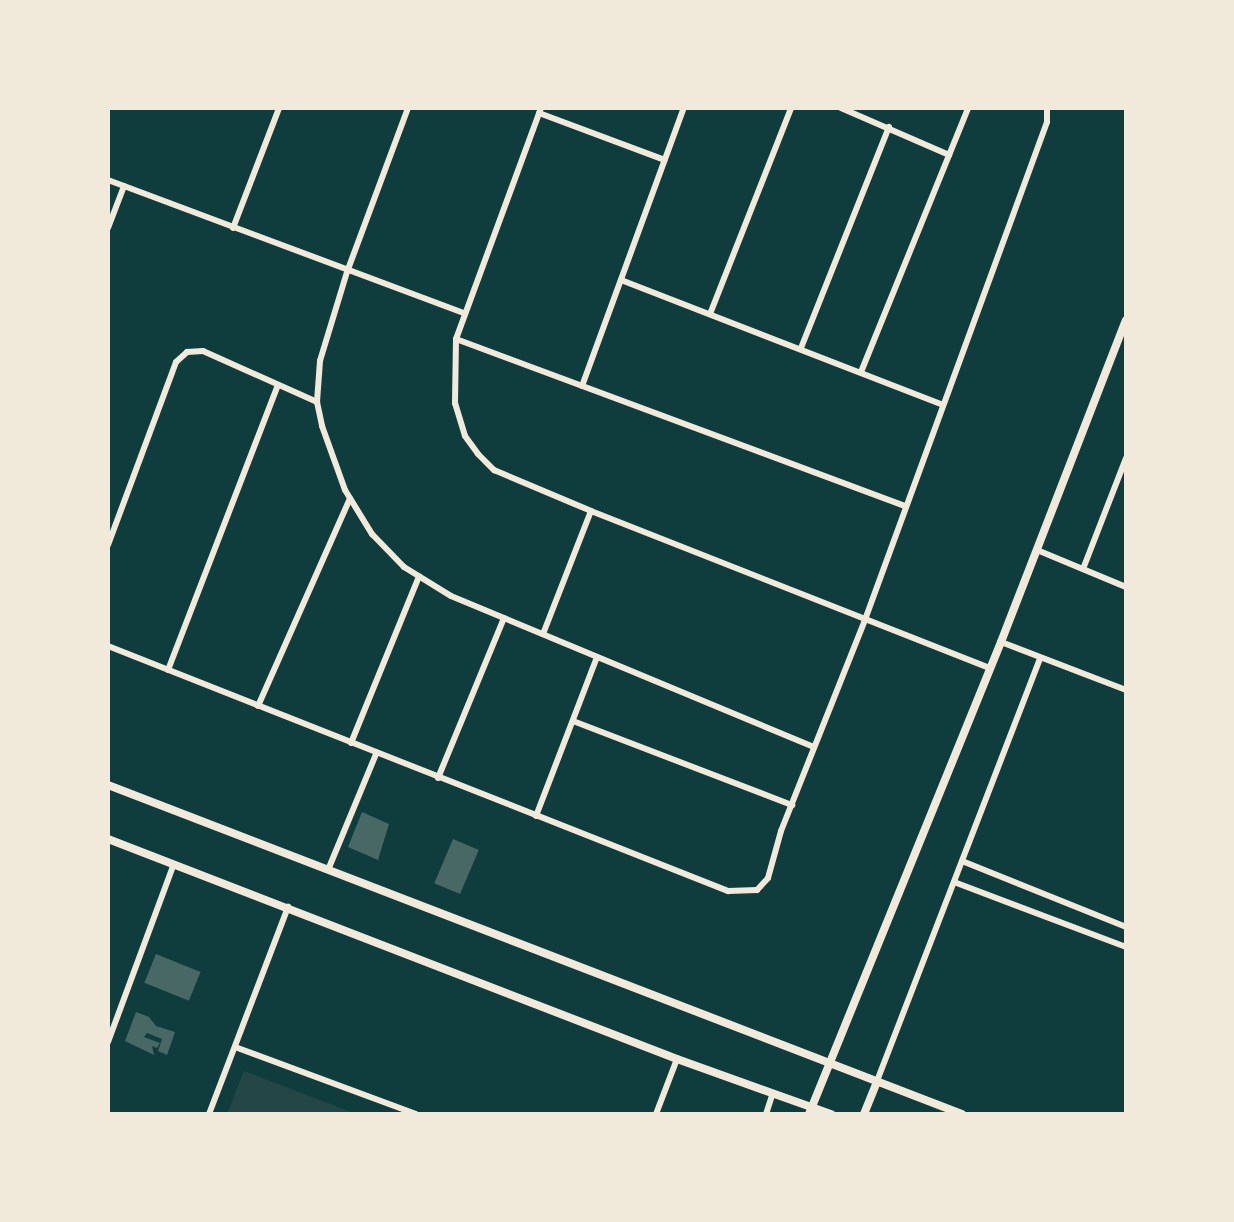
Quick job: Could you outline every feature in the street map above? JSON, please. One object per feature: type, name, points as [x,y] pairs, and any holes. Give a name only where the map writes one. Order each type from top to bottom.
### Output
[{"type":"street","points":[[233,228],[279,108]]},
{"type":"street","points":[[408,108],[347,272],[320,361],[317,402],[322,426],[350,498],[372,534],[404,567],[451,596],[814,747]]},
{"type":"street","points":[[582,386],[684,108]]},
{"type":"street","points":[[710,314],[791,108]]},
{"type":"street","points":[[841,108],[949,155]]},
{"type":"street","points":[[861,372],[968,108]]},
{"type":"street","points":[[108,646],[728,891],[757,890],[768,878],[792,805],[866,617],[1047,122],[1047,108]]},
{"type":"street","points":[[665,160],[540,111],[463,313],[456,339],[455,403],[465,436],[494,470],[989,668]]},
{"type":"street","points":[[801,348],[889,127]]},
{"type":"street","points":[[108,180],[463,313]]},
{"type":"street","points":[[108,228],[124,186]]},
{"type":"street","points":[[621,280],[943,405]]},
{"type":"street","points":[[810,1110],[1001,642],[1126,320]]},
{"type":"street","points":[[456,339],[906,506]]},
{"type":"street","points":[[108,545],[176,362],[187,352],[203,351],[317,402]]},
{"type":"street","points":[[168,670],[278,385]]},
{"type":"street","points":[[1083,569],[1126,458]]},
{"type":"street","points":[[258,706],[350,498]]},
{"type":"street","points":[[543,634],[591,511]]},
{"type":"street","points":[[1037,550],[1126,587]]},
{"type":"street","points":[[351,743],[419,576]]},
{"type":"street","points":[[438,778],[504,618]]},
{"type":"street","points":[[1001,642],[1126,690]]},
{"type":"street","points":[[536,816],[597,657]]},
{"type":"street","points":[[864,1114],[1040,658]]},
{"type":"street","points":[[573,721],[792,805]]},
{"type":"street","points":[[328,870],[376,754]]},
{"type":"street","points":[[108,785],[962,1114]]},
{"type":"street","points":[[108,839],[677,1059],[773,1093],[810,1110],[831,1114]]},
{"type":"street","points":[[962,861],[1126,927]]},
{"type":"street","points":[[108,1042],[174,864]]},
{"type":"street","points":[[954,882],[1126,947]]},
{"type":"street","points":[[209,1114],[288,907]]},
{"type":"street","points":[[235,1047],[416,1114]]},
{"type":"street","points":[[656,1114],[677,1059]]},
{"type":"street","points":[[766,1114],[773,1093]]},
{"type":"shaded area","points":[[244,1071],[356,1114],[227,1114]]},
{"type":"building","points":[[362,812],[389,824],[378,860],[348,847]]},
{"type":"building","points":[[453,839],[479,850],[460,894],[434,883]]},
{"type":"building","points":[[156,954],[201,972],[189,1001],[144,983]]},
{"type":"building","points":[[136,1012],[149,1017],[156,1026],[175,1032],[167,1055],[158,1051],[162,1039],[147,1033],[144,1037],[160,1043],[157,1048],[152,1046],[154,1055],[125,1041]]}]
